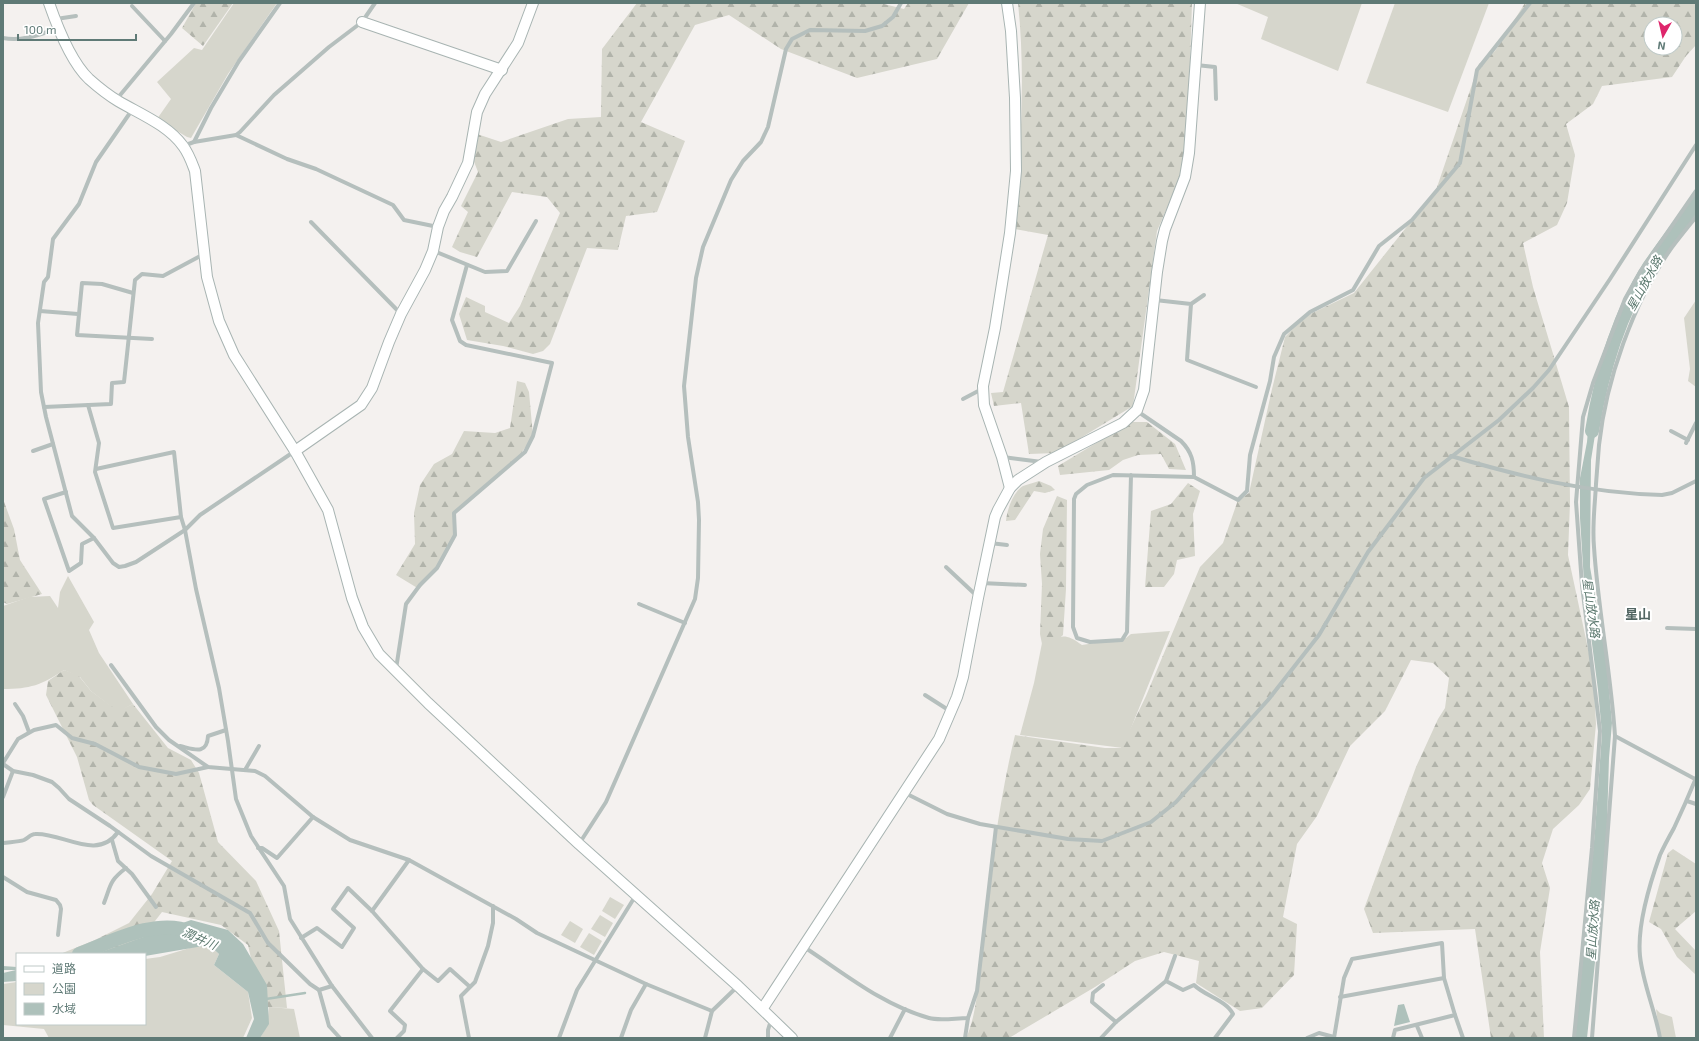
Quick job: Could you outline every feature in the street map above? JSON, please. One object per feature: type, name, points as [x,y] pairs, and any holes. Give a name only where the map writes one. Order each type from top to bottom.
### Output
[{"type":"street","points":[[49,3],[57,24],[75,60],[88,78],[116,100],[165,128],[183,146],[190,159],[195,171],[207,277],[219,321],[234,355],[295,451],[328,510],[352,598],[363,627],[379,654],[428,703],[579,844],[738,986],[792,1038]]},
{"type":"street","points":[[116,100],[165,41],[194,3]]},
{"type":"street","points":[[194,142],[211,108],[239,61],[280,3]]},
{"type":"street","points":[[183,146],[194,142],[236,135],[249,124],[274,95],[329,47],[362,22],[375,3]]},
{"type":"street","points":[[132,110],[96,162],[79,204],[53,239],[48,277],[44,282],[38,323],[41,386],[44,407],[72,516],[94,538],[113,563],[119,567],[136,562],[185,530],[200,515],[361,405],[372,388],[401,314],[425,270],[433,251],[438,227],[444,211],[455,192],[468,163],[477,112],[485,94],[502,70],[518,43],[533,3]]},
{"type":"street","points":[[579,844],[606,802],[695,600],[698,578],[699,520],[698,502],[688,437],[684,386],[696,278],[702,247],[731,180],[743,161],[761,142],[768,127],[786,49],[792,39],[810,30],[865,31],[882,26],[893,17],[901,3]]},
{"type":"street","points":[[1007,3],[1011,31],[1015,98],[1016,171],[1010,233],[995,328],[984,372],[983,388],[984,405],[1002,456],[1010,488]]},
{"type":"street","points":[[762,1008],[804,947],[939,739],[963,677],[990,542],[998,510],[1010,488],[1018,480],[1046,462],[1123,423],[1137,410],[1144,390],[1157,272],[1162,241],[1165,229],[1182,186],[1188,159],[1200,3]]},
{"type":"street","points":[[1131,475],[1127,632],[1122,640],[1090,642],[1077,638],[1073,627],[1074,499],[1076,494],[1087,485],[1112,475],[1131,475],[1194,477],[1238,500],[1248,492],[1250,455],[1270,381],[1274,357],[1284,334],[1310,312],[1353,290],[1379,246],[1412,220],[1460,163],[1478,70],[1530,3]]},
{"type":"street","points":[[132,6],[165,41]]},
{"type":"street","points":[[3,38],[12,40],[32,36],[76,16]]},
{"type":"street","points":[[362,22],[502,70]]},
{"type":"street","points":[[1196,65],[1215,67],[1216,99]]},
{"type":"street","points":[[236,135],[287,159],[316,169],[393,205],[404,220],[438,227]]},
{"type":"street","points":[[905,792],[947,814],[980,824],[1068,839],[1102,841],[1150,822],[1176,802],[1268,700],[1319,635],[1368,552],[1424,478],[1498,420],[1532,388],[1548,370],[1614,273],[1696,145]]},
{"type":"street","points":[[1574,1038],[1592,848],[1600,731],[1582,585],[1576,487],[1583,417],[1593,383],[1625,299],[1640,272],[1696,192]]},
{"type":"street","points":[[1592,1038],[1614,768],[1615,736],[1613,706],[1597,583],[1594,546],[1593,517],[1599,444],[1608,399],[1621,352],[1634,316],[1670,251],[1696,217]]},
{"type":"street","points":[[433,251],[485,272],[507,271],[536,221]]},
{"type":"street","points":[[311,222],[401,314]]},
{"type":"street","points":[[44,407],[111,404],[112,384],[124,382],[135,280],[142,274],[163,276],[205,254]]},
{"type":"street","points":[[396,671],[406,604],[420,585],[437,568],[455,535],[454,513],[525,452],[533,436],[552,363],[466,345],[460,341],[452,320],[467,265]]},
{"type":"street","points":[[133,293],[102,284],[82,282],[77,335],[130,336],[152,339]]},
{"type":"street","points":[[1155,300],[1191,304],[1204,295]]},
{"type":"street","points":[[1191,304],[1187,360],[1256,386]]},
{"type":"street","points":[[40,311],[78,314]]},
{"type":"street","points":[[963,399],[983,388]]},
{"type":"street","points":[[88,405],[99,443],[95,472],[113,528],[181,517]]},
{"type":"street","points":[[1137,410],[1187,447],[1194,463],[1194,477]]},
{"type":"street","points":[[1671,431],[1687,441],[1696,423]]},
{"type":"street","points":[[33,451],[53,444]]},
{"type":"street","points":[[96,469],[174,452],[181,517],[185,530],[226,730],[236,799],[251,836],[284,886],[290,919],[332,986],[372,1038]]},
{"type":"street","points":[[1002,456],[1046,462]]},
{"type":"street","points":[[1451,456],[1493,469],[1596,490],[1662,495],[1672,493],[1696,481]]},
{"type":"street","points":[[66,492],[44,500],[69,571],[81,563],[82,544],[94,538]]},
{"type":"street","points":[[990,542],[1007,545]]},
{"type":"street","points":[[946,567],[978,598]]},
{"type":"street","points":[[981,583],[1025,585]]},
{"type":"street","points":[[639,604],[685,623]]},
{"type":"street","points":[[1667,628],[1696,629]]},
{"type":"street","points":[[112,665],[156,727],[176,745],[208,767]]},
{"type":"street","points":[[925,695],[951,711]]},
{"type":"street","points":[[14,704],[23,716],[29,732]]},
{"type":"street","points":[[340,1038],[329,1026],[319,990],[310,984],[268,943],[250,913],[151,856],[69,799],[52,782],[33,775],[13,771],[3,764],[18,738],[29,732],[56,725],[72,738],[95,744],[139,767],[176,774],[208,767],[255,771],[265,776],[313,817],[350,840],[409,860],[516,919],[537,933],[594,961],[712,1011]]},
{"type":"street","points":[[176,745],[198,750],[204,748],[207,743],[208,736],[226,730]]},
{"type":"street","points":[[1615,736],[1696,778],[1687,801],[1660,854],[1642,916],[1640,955],[1643,977],[1658,1024],[1660,1038]]},
{"type":"street","points":[[245,770],[259,746]]},
{"type":"street","points":[[3,797],[13,771]]},
{"type":"street","points":[[1687,801],[1696,804]]},
{"type":"street","points":[[258,848],[262,848],[277,858],[313,817]]},
{"type":"street","points":[[965,1038],[968,1018],[977,991],[996,826]]},
{"type":"street","points":[[3,842],[24,840],[33,834],[43,834],[82,845],[105,844],[112,840],[118,832]]},
{"type":"street","points":[[112,840],[118,861],[132,874],[156,907]]},
{"type":"street","points":[[372,911],[409,860]]},
{"type":"street","points":[[104,903],[109,886],[114,877],[126,868]]},
{"type":"street","points":[[3,877],[27,892],[56,900],[60,905],[58,935]]},
{"type":"street","points":[[301,938],[317,928],[342,947],[354,928],[333,909],[348,888],[372,911],[423,969],[438,981],[450,969],[470,986]]},
{"type":"street","points":[[559,1038],[577,990],[636,895]]},
{"type":"street","points":[[469,1038],[461,996],[475,982],[488,946],[493,923],[493,906]]},
{"type":"street","points":[[1307,1038],[1319,1033],[1334,1038],[1344,978],[1352,959],[1442,943],[1444,978],[1463,1038]]},
{"type":"street","points":[[804,947],[838,969],[857,984],[905,1009],[930,1018],[968,1018]]},
{"type":"street","points":[[1102,1038],[1116,1022],[1166,980],[1175,956]]},
{"type":"street","points":[[397,1038],[404,1031],[405,1025],[390,1010],[423,969]]},
{"type":"street","points":[[1340,997],[1444,978]]},
{"type":"street","points":[[1166,980],[1183,990],[1194,985],[1199,991],[1230,1008],[1233,1014],[1215,1038]]},
{"type":"street","points":[[621,1038],[631,1010],[646,984]]},
{"type":"street","points":[[1103,985],[1093,994],[1092,1002],[1116,1022]]},
{"type":"street","points":[[319,990],[332,986]]},
{"type":"street","points":[[705,1038],[712,1011],[738,986]]},
{"type":"street","points":[[890,1038],[905,1009]]},
{"type":"street","points":[[1393,1038],[1395,1030],[1417,1026],[1455,1015]]},
{"type":"street","points":[[768,1038],[768,1030],[772,1018]]},
{"type":"street","points":[[1417,1026],[1422,1038]]},
{"type":"green space","points":[[196,3],[233,3],[203,46],[182,28]]},
{"type":"green space","points":[[234,3],[277,3],[228,74],[191,138],[187,137],[157,119],[171,99],[157,82],[194,48],[202,50]]},
{"type":"green space","points":[[637,3],[880,3],[904,9],[908,3],[969,3],[937,59],[857,78],[781,49],[729,15],[695,25],[641,122],[685,141],[657,212],[626,216],[618,250],[587,248],[550,344],[543,351],[533,354],[503,346],[467,340],[459,314],[466,297],[485,306],[485,312],[509,323],[520,306],[560,213],[547,197],[512,192],[477,257],[460,252],[452,247],[468,212],[461,206],[478,172],[473,159],[477,134],[501,142],[568,119],[601,117],[602,49]]},
{"type":"green space","points":[[1018,3],[1192,3],[1188,124],[1180,178],[1157,231],[1133,406],[1056,453],[1029,454],[1021,403],[994,406],[991,393],[1003,392],[1048,235],[1015,229],[1022,88],[1022,59]]},
{"type":"green space","points":[[1235,3],[1362,3],[1338,71],[1261,39],[1268,17]]},
{"type":"green space","points":[[1395,3],[1489,3],[1448,112],[1366,83]]},
{"type":"green space","points":[[1525,3],[1696,3],[1696,45],[1686,56],[1672,77],[1602,86],[1593,104],[1566,124],[1575,155],[1567,203],[1557,225],[1523,243],[1533,287],[1569,407],[1570,503],[1568,555],[1593,672],[1596,724],[1590,789],[1579,805],[1553,829],[1542,863],[1550,888],[1540,952],[1544,1038],[1491,1038],[1475,929],[1373,933],[1364,909],[1416,767],[1438,719],[1445,708],[1449,678],[1433,663],[1411,660],[1385,711],[1350,746],[1317,816],[1297,844],[1283,917],[1297,924],[1294,975],[1262,1008],[1240,1011],[1196,983],[1199,961],[1164,952],[1135,961],[1095,987],[1009,1038],[966,1038],[977,999],[993,852],[1015,735],[1105,748],[1121,748],[1146,696],[1200,567],[1223,543],[1238,500],[1249,493],[1285,337],[1304,317],[1354,293],[1436,190],[1479,64],[1495,51]]},
{"type":"green space","points":[[1696,300],[1696,387],[1688,381],[1690,369],[1684,318]]},
{"type":"green space","points":[[517,381],[525,383],[529,392],[533,436],[520,455],[454,513],[455,535],[443,561],[419,589],[396,575],[415,544],[414,513],[420,485],[434,464],[452,454],[464,431],[495,433],[510,428]]},
{"type":"green space","points":[[1131,422],[1147,422],[1175,444],[1186,470],[1169,469],[1161,454],[1138,455],[1123,460],[1109,470],[1060,475],[1058,466]]},
{"type":"green space","points":[[1039,481],[1051,486],[1055,490],[1045,493],[1034,491],[1015,520],[1006,521],[1009,507],[1016,492],[1023,486]]},
{"type":"green space","points":[[1188,483],[1200,491],[1193,514],[1195,556],[1177,560],[1174,574],[1164,587],[1145,587],[1151,511],[1171,504]]},
{"type":"green space","points":[[1057,496],[1067,500],[1066,589],[1063,635],[1051,646],[1042,644],[1040,634],[1042,584],[1040,554],[1043,529]]},
{"type":"green space","points":[[3,499],[14,529],[20,560],[42,594],[7,604],[3,602]]},
{"type":"green space","points":[[68,576],[94,622],[89,630],[99,653],[133,704],[118,712],[91,691],[80,677],[64,670],[42,683],[28,687],[3,689],[3,606],[29,597],[50,596],[58,608],[60,592]]},
{"type":"green space","points":[[1170,631],[1123,748],[1020,735],[1034,683],[1042,643],[1063,636],[1071,638],[1082,645],[1126,638],[1131,634]]},
{"type":"green space","points":[[64,670],[78,675],[91,691],[118,711],[133,704],[168,748],[191,760],[199,773],[218,842],[256,881],[279,931],[287,1008],[262,1007],[248,945],[221,925],[162,912],[138,943],[104,953],[62,953],[95,940],[129,923],[152,894],[172,861],[93,805],[89,800],[77,757],[46,695],[48,681]]},
{"type":"green space","points":[[1673,849],[1696,864],[1696,911],[1675,929],[1696,951],[1696,975],[1677,957],[1661,929],[1649,922],[1668,853]]},
{"type":"green space","points":[[610,897],[624,905],[615,919],[602,911]]},
{"type":"green space","points":[[600,915],[613,923],[605,937],[591,929]]},
{"type":"green space","points":[[570,921],[583,929],[575,943],[561,935]]},
{"type":"green space","points":[[589,933],[602,941],[594,955],[580,947]]},
{"type":"green space","points":[[206,943],[219,954],[214,965],[248,992],[252,1018],[243,1038],[49,1038],[44,1029],[3,1025],[3,984],[16,982],[16,1025],[146,1025],[146,959],[160,957]]},
{"type":"green space","points":[[269,1007],[294,1009],[300,1038],[260,1038],[267,1026]]},
{"type":"green space","points":[[1656,1009],[1660,1013],[1672,1017],[1676,1038],[1660,1038]]},
{"type":"water","points":[[1590,407],[1598,416],[1591,460],[1590,567],[1605,645],[1612,723],[1609,758],[1606,858],[1587,1038],[1575,1038],[1595,831],[1602,733],[1584,582],[1580,518],[1580,478],[1587,442]]},
{"type":"water","points":[[191,920],[228,930],[243,944],[267,985],[269,1024],[260,1038],[246,1038],[254,1019],[248,992],[214,965],[219,954],[209,945],[146,956],[146,953],[99,953]]},
{"type":"water","points":[[3,966],[16,967],[16,970],[3,970]]},
{"type":"water","points":[[16,970],[16,981],[3,982],[3,973]]},
{"type":"water","points":[[1404,1004],[1410,1022],[1394,1026],[1398,1005]]},
{"type":"waterway","name":"星山放水路","points":[[1592,431],[1600,388],[1606,367],[1620,325],[1629,305],[1649,267],[1696,202]]},
{"type":"waterway","name":"潤井川","points":[[82,953],[134,933],[149,929],[164,927],[178,928],[191,932]]},
{"type":"waterway","points":[[266,999],[305,993]]},
{"type":"district","name":"星山","points":[[1638,614]]}]
